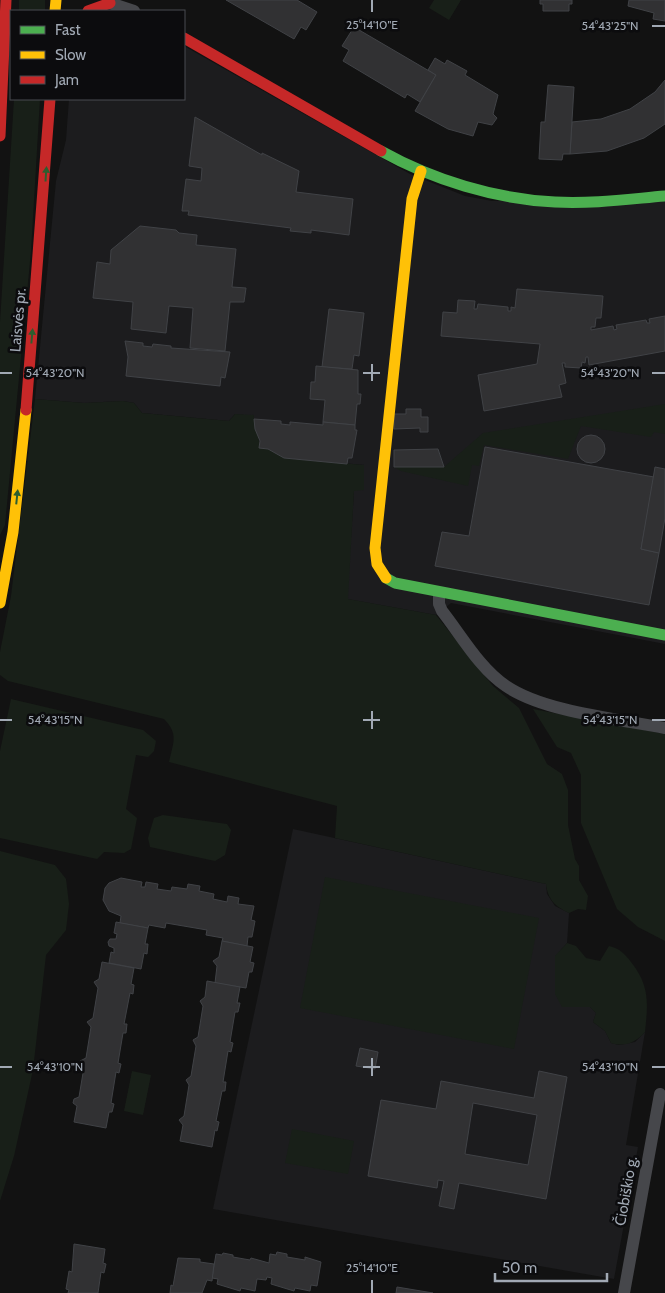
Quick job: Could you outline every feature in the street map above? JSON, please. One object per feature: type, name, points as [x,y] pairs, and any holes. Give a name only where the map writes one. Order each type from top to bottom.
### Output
[{"type":"street","points":[[0,136],[6,0]]},
{"type":"street","points":[[90,10],[107,2],[131,10]]},
{"type":"street","points":[[185,39],[420,171],[490,193],[554,202],[665,196]]},
{"type":"street","name":"Laisvės pr.","points":[[0,603],[2,576],[13,532],[24,423],[50,100]]},
{"type":"street","points":[[420,171],[412,199],[374,548],[376,566],[384,578],[395,583],[665,635]]},
{"type":"street","points":[[0,543],[13,532]]},
{"type":"street","points":[[439,593],[439,604],[442,611],[490,672],[506,686],[524,696],[547,705],[665,728]]},
{"type":"street","name":"Čiobiškio g.","points":[[624,1293],[660,1094]]},
{"type":"shaded area","points":[[19,0],[45,0],[45,10],[19,10]]},
{"type":"shaded area","points":[[434,0],[461,0],[449,20],[429,8]]},
{"type":"shaded area","points":[[185,47],[410,174],[465,196],[492,201],[665,201],[665,644],[451,603],[436,615],[347,599],[354,491],[364,465],[284,458],[268,449],[259,448],[260,441],[253,423],[254,416],[235,414],[229,421],[142,413],[134,403],[123,401],[84,403],[35,399],[56,181],[66,140],[69,100],[185,100]]},
{"type":"shaded area","points":[[14,100],[40,100],[31,251],[5,525],[0,535],[0,322]]},
{"type":"shaded area","points":[[35,399],[84,403],[123,401],[134,403],[142,413],[229,421],[235,414],[254,415],[260,448],[268,449],[284,458],[364,465],[364,490],[354,491],[348,599],[436,615],[493,686],[519,708],[547,764],[562,774],[568,790],[568,825],[575,859],[579,866],[579,880],[588,896],[586,910],[578,909],[569,913],[560,908],[550,898],[546,884],[335,838],[337,806],[169,762],[174,739],[172,729],[164,719],[8,681],[0,675],[0,652],[11,596]]},
{"type":"shaded area","points":[[665,404],[665,434],[654,432],[651,437],[581,426],[568,459],[484,445],[479,466],[472,465],[468,486],[401,471],[394,467],[444,467],[483,433]]},
{"type":"shaded area","points":[[11,699],[143,730],[156,741],[154,751],[148,757],[136,755],[126,809],[137,818],[131,849],[124,853],[104,852],[97,859],[0,838],[0,751]]},
{"type":"shaded area","points":[[533,709],[665,734],[665,941],[638,927],[617,909],[581,823],[581,775],[571,753],[557,747]]},
{"type":"shaded area","points":[[163,815],[227,824],[231,830],[225,855],[215,861],[150,847],[148,838],[154,818]]},
{"type":"shaded area","points":[[293,829],[546,884],[547,894],[555,906],[569,913],[567,943],[555,957],[555,972],[596,1013],[593,1022],[605,1031],[611,1043],[619,1045],[635,1042],[645,1032],[626,1145],[638,1147],[614,1279],[213,1209]]},
{"type":"shaded area","points":[[0,851],[55,865],[66,879],[69,904],[66,930],[46,955],[33,1070],[14,1156],[0,1201]]},
{"type":"shaded area","points":[[325,877],[539,918],[514,1049],[300,1008]]},
{"type":"shaded area","points":[[567,943],[576,946],[586,958],[600,961],[609,946],[613,947],[622,952],[631,962],[642,979],[647,1003],[645,1032],[637,1039],[625,1044],[611,1043],[605,1031],[593,1022],[596,1013],[590,1007],[562,1007],[555,994],[555,956]]},
{"type":"shaded area","points":[[132,1071],[151,1075],[143,1115],[124,1111]]},
{"type":"shaded area","points":[[292,1129],[354,1141],[348,1174],[285,1163]]},
{"type":"building","points":[[226,0],[297,0],[317,12],[306,30],[301,27],[294,39]]},
{"type":"building","points":[[540,0],[572,0],[572,4],[569,4],[569,11],[543,11],[543,4],[540,4]]},
{"type":"building","points":[[629,0],[665,0],[665,21],[653,19],[654,13],[628,6]]},
{"type":"building","points":[[354,27],[436,75],[420,102],[407,94],[405,98],[343,61],[349,50],[342,46]]},
{"type":"building","points":[[435,58],[445,64],[447,60],[467,71],[465,75],[498,95],[493,114],[497,118],[492,125],[478,122],[473,136],[448,129],[415,111],[436,75],[428,70]]},
{"type":"building","points":[[665,80],[665,124],[644,138],[607,151],[570,154],[572,122],[601,119],[630,109],[655,92]]},
{"type":"building","points":[[548,85],[574,87],[570,154],[563,154],[562,160],[539,159],[541,122],[545,122]]},
{"type":"building","points":[[195,117],[262,155],[262,153],[299,171],[296,192],[353,199],[349,235],[311,230],[311,233],[290,231],[291,228],[188,215],[189,211],[182,211],[186,179],[201,181],[202,168],[189,166]]},
{"type":"building","points":[[140,226],[176,230],[179,233],[197,235],[196,245],[236,249],[232,287],[246,288],[244,302],[230,302],[225,351],[190,348],[193,308],[169,306],[166,333],[131,329],[133,302],[93,298],[97,262],[110,264],[111,250]]},
{"type":"building","points":[[517,289],[603,296],[601,318],[596,318],[595,327],[591,327],[591,330],[613,326],[614,330],[617,329],[616,325],[646,320],[647,323],[650,323],[649,319],[665,316],[665,351],[589,365],[588,357],[586,357],[585,363],[582,362],[581,368],[565,367],[565,363],[562,363],[566,383],[559,385],[562,397],[484,411],[478,375],[537,364],[540,344],[441,336],[443,312],[457,313],[458,300],[475,301],[474,309],[477,309],[478,304],[508,307],[508,311],[511,311],[511,307],[515,308]]},
{"type":"building","points":[[329,309],[364,313],[359,356],[354,355],[352,369],[322,367]]},
{"type":"building","points":[[125,341],[143,343],[143,346],[152,347],[153,344],[171,346],[171,348],[230,352],[225,378],[221,377],[220,386],[126,376],[128,357]]},
{"type":"building","points":[[316,366],[358,370],[358,394],[361,394],[360,404],[357,404],[355,425],[323,422],[325,400],[310,399],[311,382],[315,382]]},
{"type":"building","points":[[406,409],[421,409],[421,417],[428,417],[428,432],[420,432],[420,428],[394,429],[394,414],[406,414]]},
{"type":"building","points":[[254,419],[281,421],[281,424],[290,425],[290,422],[323,425],[323,422],[355,425],[355,430],[357,430],[352,458],[348,458],[347,464],[284,458],[268,449],[259,448],[260,441],[255,429]]},
{"type":"building","points":[[591,435],[601,439],[605,449],[601,459],[591,463],[581,459],[577,449],[581,439]]},
{"type":"building","points":[[485,447],[654,477],[641,549],[659,553],[649,605],[435,566],[442,532],[469,536]]},
{"type":"building","points":[[438,449],[444,467],[394,467],[394,450]]},
{"type":"building","points":[[655,467],[665,469],[665,518],[659,553],[641,549]]},
{"type":"building","points":[[121,878],[142,882],[141,887],[145,887],[146,882],[158,884],[157,889],[171,891],[172,887],[187,889],[188,884],[200,886],[199,891],[214,894],[213,899],[227,902],[228,896],[239,898],[238,904],[254,906],[251,920],[255,921],[252,937],[248,937],[247,946],[222,941],[223,938],[206,935],[207,930],[166,923],[165,928],[149,925],[148,928],[120,923],[121,916],[109,911],[103,900],[105,888],[109,883]]},
{"type":"building","points":[[116,922],[148,928],[145,944],[148,944],[147,954],[144,953],[141,969],[109,963],[111,952],[114,953],[114,948],[109,946],[108,942],[110,939],[116,939],[117,934],[114,933]]},
{"type":"building","points":[[222,941],[253,947],[250,962],[254,963],[252,972],[249,972],[246,988],[215,983],[217,966],[213,961],[219,957]]},
{"type":"building","points":[[102,962],[134,968],[131,984],[134,985],[133,994],[130,993],[124,1024],[127,1024],[126,1033],[123,1033],[118,1063],[121,1064],[119,1073],[116,1072],[111,1103],[114,1104],[112,1112],[109,1112],[106,1128],[74,1122],[77,1106],[73,1103],[74,1099],[79,1097],[84,1067],[80,1061],[86,1058],[91,1027],[87,1022],[93,1018],[98,988],[94,982],[99,979]]},
{"type":"building","points":[[207,981],[240,987],[237,1003],[240,1003],[238,1012],[235,1012],[230,1042],[233,1043],[231,1052],[228,1051],[223,1082],[226,1082],[225,1091],[222,1091],[216,1121],[219,1122],[217,1131],[215,1130],[212,1147],[180,1141],[183,1125],[179,1120],[184,1116],[189,1085],[186,1080],[191,1076],[196,1046],[193,1040],[198,1037],[203,1006],[200,1001],[205,997]]},
{"type":"building","points":[[360,1048],[378,1052],[375,1069],[356,1066]]},
{"type":"building","points":[[539,1071],[567,1077],[546,1199],[459,1183],[454,1209],[439,1206],[444,1181],[438,1180],[437,1188],[368,1176],[381,1100],[436,1109],[441,1081],[534,1098]],"holes":[[[473,1103],[537,1115],[528,1165],[465,1154]]]},
{"type":"building","points":[[74,1244],[105,1249],[103,1263],[106,1264],[104,1273],[101,1272],[98,1293],[68,1293],[69,1290],[66,1289],[69,1271],[72,1272]]},
{"type":"building","points":[[277,1252],[287,1254],[287,1257],[305,1260],[305,1257],[321,1262],[317,1286],[311,1285],[310,1291],[295,1288],[294,1291],[271,1284],[272,1278],[267,1277],[266,1280],[257,1279],[255,1291],[241,1288],[240,1291],[217,1284],[218,1279],[212,1278],[216,1254],[222,1255],[223,1253],[233,1255],[233,1257],[250,1260],[251,1258],[269,1263],[270,1254],[276,1255]]},
{"type":"building","points":[[178,1258],[200,1259],[200,1262],[214,1264],[212,1281],[207,1280],[202,1293],[170,1293]]},
{"type":"building","points":[[397,1287],[433,1293],[396,1293]]},
{"type":"traffic: fast","points":[[381,151],[443,179],[510,197],[555,202],[583,202],[665,196]]},
{"type":"traffic: fast","points":[[386,578],[395,583],[665,635]]},
{"type":"traffic: slow","points":[[55,10],[56,0]]},
{"type":"traffic: slow","points":[[386,578],[377,564],[375,548],[412,199],[421,171]]},
{"type":"traffic: slow","points":[[0,603],[13,532],[26,410]]},
{"type":"traffic: jam","points":[[0,136],[6,0]]},
{"type":"traffic: jam","points":[[91,10],[110,3]]},
{"type":"traffic: jam","points":[[185,39],[381,151]]},
{"type":"traffic: jam","points":[[26,410],[50,100]]}]
